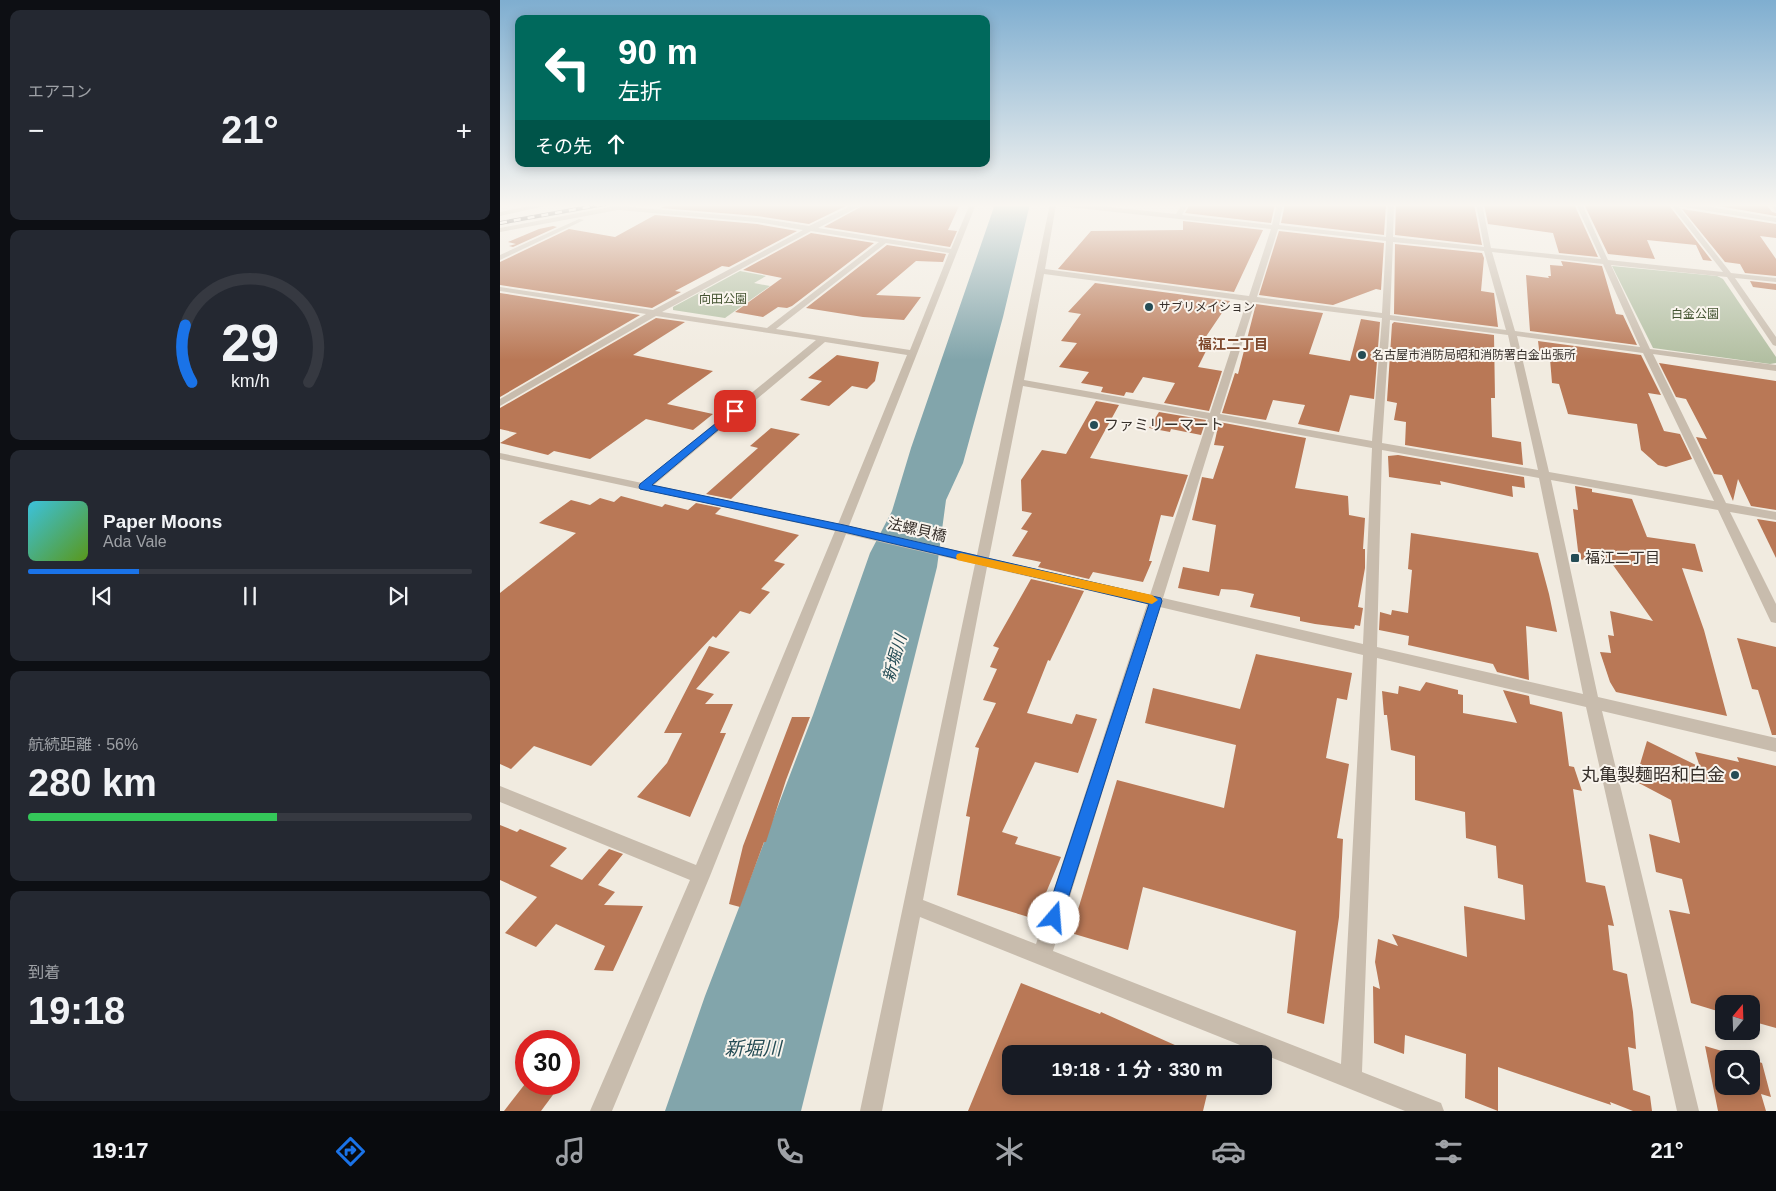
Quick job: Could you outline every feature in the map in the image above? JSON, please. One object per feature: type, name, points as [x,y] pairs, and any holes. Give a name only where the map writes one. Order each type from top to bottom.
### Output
[{"type":"street","points":[[500,403],[653,313],[759,256]]},
{"type":"street","points":[[768,330],[865,256]]},
{"type":"street","points":[[601,1111],[701,876],[844,529],[952,256]]},
{"type":"street","points":[[871,1111],[913,905],[976,560],[1019,382],[1045,256]]},
{"type":"street","points":[[1042,955],[1266,256]]},
{"type":"street","points":[[1351,1077],[1370,652],[1376,444],[1386,318],[1388,256]]},
{"type":"street","points":[[1489,256],[1512,335],[1544,474],[1592,702],[1688,1111]]},
{"type":"street","points":[[1536,256],[1776,280]]},
{"type":"street","points":[[1604,256],[1647,352],[1724,507],[1776,618]]},
{"type":"street","points":[[1714,256],[1776,343]]},
{"type":"street","points":[[1042,272],[1512,335],[1776,368]]},
{"type":"street","points":[[501,290],[914,353]]},
{"type":"street","points":[[644,487],[823,339]]},
{"type":"street","points":[[1019,382],[1776,516]]},
{"type":"street","name":"法螺貝橋","points":[[500,456],[858,532],[1776,745]]},
{"type":"street","points":[[500,794],[701,876]]},
{"type":"street","points":[[913,905],[1351,1077],[1432,1111]]},
{"type":"green space","name":"白金公園","points":[[1612,266],[1717,276],[1723,279],[1776,357],[1776,363],[1770,364],[1653,348]]},
{"type":"green space","name":"向田公園","points":[[740,271],[766,276],[754,283],[770,286],[725,318],[673,310],[673,307]]},
{"type":"water","name":"新堀川","points":[[977,256],[1018,256],[963,463],[946,500],[937,567],[801,1111],[665,1111],[705,996],[813,715],[870,553],[892,511],[911,448]]},
{"type":"building","points":[[513,256],[750,256],[729,267],[722,266],[675,291],[681,292],[652,308],[500,285],[500,262]]},
{"type":"building","points":[[769,256],[857,256],[792,306],[787,308],[778,307],[763,317],[735,312],[782,278],[743,270]]},
{"type":"building","points":[[873,256],[945,256],[943,262],[916,261],[876,295],[921,297],[904,320],[863,317],[806,308]]},
{"type":"building","points":[[1069,256],[1251,256],[1234,292],[1058,269]]},
{"type":"building","points":[[1271,256],[1383,256],[1381,290],[1376,289],[1333,305],[1259,295]]},
{"type":"building","points":[[1395,256],[1483,256],[1481,291],[1494,293],[1498,327],[1394,314]]},
{"type":"building","points":[[1625,256],[1654,256],[1655,259]]},
{"type":"building","points":[[1701,256],[1708,256],[1712,261],[1703,260]]},
{"type":"building","points":[[1720,256],[1774,256],[1776,259],[1776,276],[1745,273],[1740,264],[1725,262]]},
{"type":"building","points":[[1561,261],[1602,266],[1616,314],[1623,315],[1637,345],[1530,331],[1526,275],[1549,278],[1548,276],[1551,276],[1550,265],[1563,266]]},
{"type":"building","points":[[1750,281],[1776,284],[1776,290],[1753,287]]},
{"type":"building","points":[[1095,283],[1230,301],[1205,338],[1212,339],[1198,367],[1222,371],[1209,411],[1164,403],[1175,383],[1143,377],[1133,393],[1126,392],[1124,396],[1101,392],[1103,387],[1081,383],[1089,372],[1059,367],[1077,343],[1061,341],[1081,314],[1068,312]]},
{"type":"building","points":[[500,293],[640,315],[500,397]]},
{"type":"building","points":[[1256,304],[1323,313],[1309,354],[1350,361],[1361,319],[1380,322],[1374,399],[1350,395],[1339,432],[1298,424],[1305,405],[1273,400],[1266,420],[1222,413],[1235,373],[1238,374]]},
{"type":"building","points":[[656,318],[685,322],[633,355],[713,371],[667,404],[713,414],[693,430],[646,419],[590,459],[554,451],[548,455],[500,443],[517,433],[500,429],[500,408]]},
{"type":"building","points":[[1394,322],[1494,335],[1495,398],[1491,398],[1492,437],[1521,442],[1523,465],[1405,445],[1406,422],[1394,420],[1397,403],[1387,401],[1392,324]]},
{"type":"building","points":[[1538,341],[1641,355],[1661,395],[1648,393],[1664,431],[1680,434],[1692,459],[1666,467],[1658,465],[1641,450],[1637,424],[1568,414],[1559,384],[1552,383],[1550,359],[1540,357]]},
{"type":"building","points":[[837,355],[879,362],[875,381],[867,389],[852,386],[829,406],[800,400],[822,381],[808,378]]},
{"type":"building","points":[[1659,363],[1776,381],[1776,510],[1751,506],[1738,479],[1733,501],[1722,475],[1714,474],[1696,437],[1707,439],[1686,399],[1676,397]]},
{"type":"building","points":[[1096,401],[1119,405],[1090,458],[1188,475],[1173,517],[1161,515],[1149,561],[1152,561],[1143,582],[1093,572],[1089,579],[1038,567],[1041,562],[1012,556],[1028,531],[1021,529],[1032,513],[1022,511],[1021,480],[1042,450],[1066,454]]},
{"type":"building","points":[[1159,412],[1206,420],[1201,435],[1171,429],[1170,432],[1149,428]]},
{"type":"building","points":[[1219,422],[1306,438],[1295,488],[1348,496],[1349,515],[1365,518],[1363,549],[1365,549],[1365,568],[1358,607],[1363,608],[1360,626],[1355,625],[1354,629],[1315,624],[1300,621],[1300,617],[1250,607],[1254,594],[1236,590],[1221,589],[1219,596],[1178,588],[1183,567],[1209,572],[1216,525],[1192,520],[1202,477],[1213,479],[1224,446],[1214,445]]},
{"type":"building","points":[[771,428],[800,434],[731,499],[706,494],[758,448],[750,446]]},
{"type":"building","points":[[1398,455],[1524,477],[1525,488],[1512,486],[1513,497],[1440,481],[1441,485],[1389,477],[1388,456]]},
{"type":"building","points":[[1575,486],[1592,489],[1592,492],[1632,499],[1647,537],[1695,544],[1703,572],[1682,568],[1704,630],[1727,716],[1616,692],[1610,682],[1600,652],[1611,653],[1608,635],[1614,636],[1610,611],[1653,621],[1613,565],[1579,559],[1573,509],[1578,510]]},
{"type":"building","points":[[621,496],[662,507],[665,504],[688,510],[696,503],[721,508],[715,514],[799,535],[774,561],[785,564],[761,589],[770,592],[750,614],[740,611],[716,638],[713,636],[591,766],[534,746],[511,769],[500,764],[500,593],[576,533],[539,523],[571,500],[590,505],[600,498],[614,502]]},
{"type":"building","points":[[1757,519],[1776,522],[1776,558]]},
{"type":"building","points":[[1411,533],[1538,553],[1557,632],[1526,626],[1529,680],[1497,672],[1493,664],[1408,645],[1409,636],[1379,630],[1380,612],[1391,615],[1392,610],[1408,613],[1412,570],[1408,569]]},
{"type":"building","points":[[1031,579],[1084,591],[1050,661],[1048,660],[1027,713],[1072,724],[1076,714],[1097,719],[1078,773],[1035,762],[1002,832],[1018,837],[1015,844],[1061,857],[1035,919],[957,895],[970,817],[966,816],[979,748],[975,747],[996,703],[983,700],[997,669],[990,667],[999,648],[993,646]]},
{"type":"building","points":[[1737,638],[1776,647],[1776,735],[1772,735],[1758,690],[1752,689]]},
{"type":"building","points":[[709,646],[730,652],[696,689],[714,694],[705,704],[733,704],[720,733],[726,733],[690,817],[637,797],[667,763],[682,733],[664,733]]},
{"type":"building","points":[[1256,654],[1352,673],[1347,700],[1337,698],[1326,758],[1349,764],[1337,838],[1343,839],[1339,917],[1324,1024],[1287,1013],[1296,931],[1143,887],[1128,950],[1071,933],[1117,780],[1224,808],[1236,745],[1145,723],[1153,688],[1240,709]]},
{"type":"building","points":[[1426,682],[1458,690],[1458,694],[1463,695],[1463,713],[1517,723],[1503,690],[1529,696],[1530,704],[1562,712],[1569,766],[1574,767],[1582,791],[1573,789],[1586,882],[1605,886],[1614,926],[1608,925],[1613,970],[1627,974],[1633,1012],[1636,1049],[1628,1047],[1633,1090],[1650,1096],[1652,1111],[1633,1111],[1610,1102],[1611,1105],[1498,1067],[1498,1111],[1465,1098],[1466,1054],[1405,1035],[1404,1054],[1374,1043],[1373,986],[1380,989],[1375,962],[1378,939],[1398,946],[1392,934],[1467,957],[1464,906],[1525,920],[1523,885],[1498,878],[1496,846],[1466,838],[1465,812],[1415,800],[1415,756],[1391,750],[1387,715],[1384,715],[1382,691],[1398,694],[1399,686],[1420,691]]},
{"type":"building","points":[[792,717],[810,717],[786,780],[766,842],[764,842],[740,907],[729,904],[743,846]]},
{"type":"building","points":[[1647,741],[1700,767],[1695,752],[1739,762],[1737,757],[1776,766],[1776,1028],[1760,1024],[1760,995],[1715,995],[1715,1010],[1691,1003],[1669,910],[1690,914],[1682,879],[1656,872],[1649,834],[1680,843],[1671,800],[1635,781]]},
{"type":"building","points":[[500,825],[517,832],[520,829],[567,848],[550,866],[582,880],[609,849],[623,854],[598,885],[615,892],[604,905],[643,906],[613,971],[594,970],[605,946],[556,924],[536,947],[505,933],[537,897],[500,880]]},
{"type":"building","points":[[1021,983],[1100,1014],[1101,1012],[1175,1045],[1002,1045],[1002,1095],[1207,1095],[1203,1111],[968,1111]]},
{"type":"building","points":[[1705,1046],[1719,1050],[1715,1050],[1715,1095],[1760,1095],[1760,1062],[1762,1063],[1771,1097],[1761,1094],[1766,1111],[1718,1111]]},
{"type":"building","points":[[516,1095],[553,1095],[541,1111],[504,1111]]},
{"type":"slow traffic","points":[[961,557],[1152,600]]},
{"type":"place","name":"サブリメイション","points":[[1149,307]]},
{"type":"place","name":"名古屋市消防局昭和消防署白金出張所","points":[[1362,355]]},
{"type":"place","name":"ファミリーマート","points":[[1094,425]]},
{"type":"place","name":"福江二丁目","points":[[1575,558]]},
{"type":"place","name":"丸亀製麺昭和白金","points":[[1735,775]]},
{"type":"district","name":"福江二丁目","points":[[1233,344]]},
{"type":"route","points":[[735,411],[644,487],[844,529],[1156,601],[1054,918]]}]
